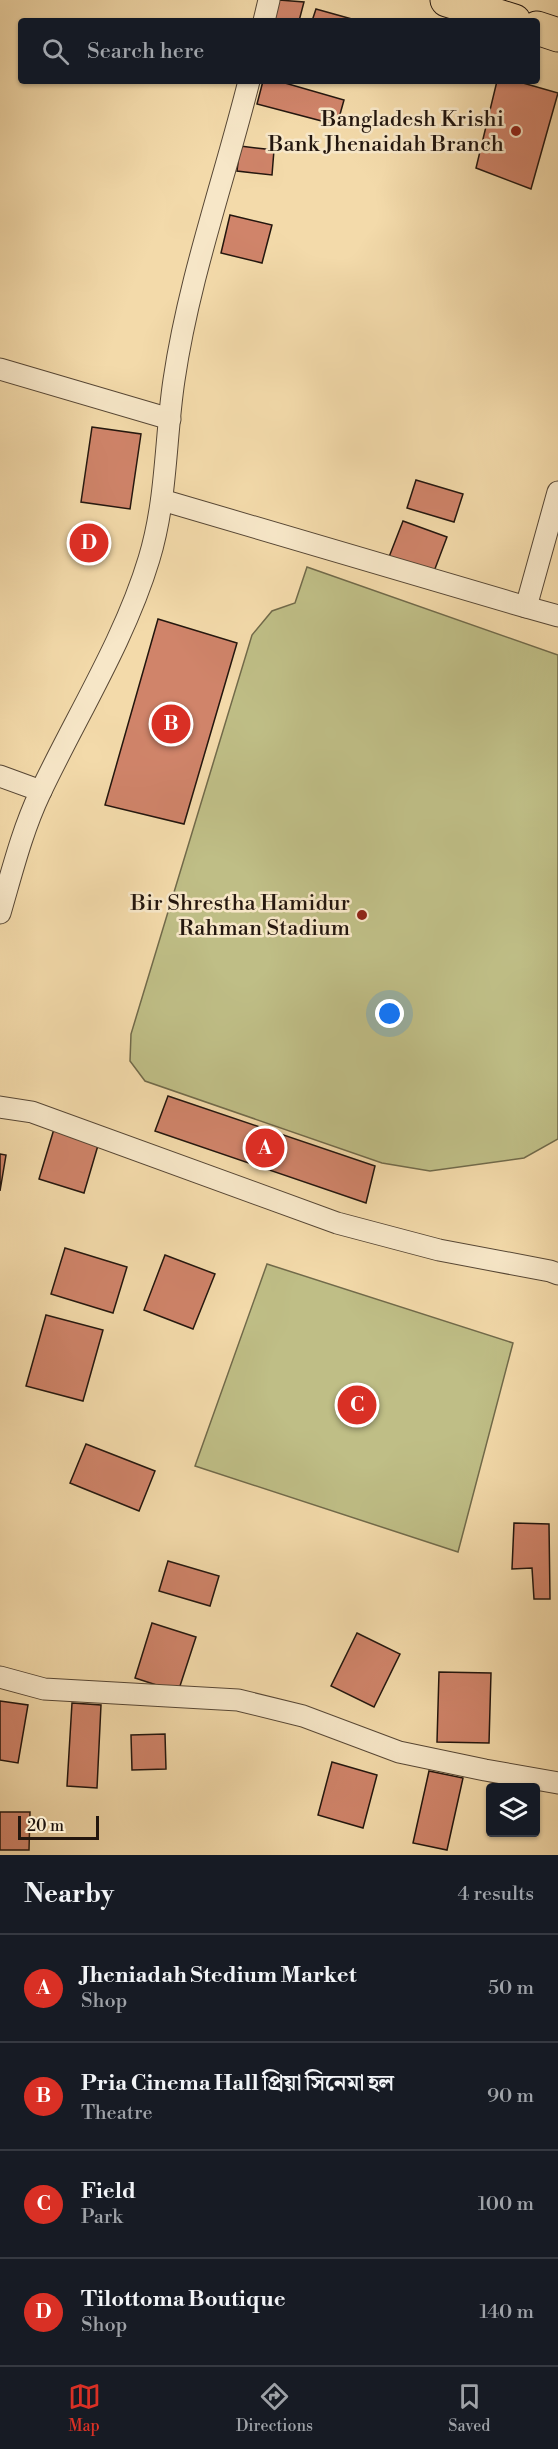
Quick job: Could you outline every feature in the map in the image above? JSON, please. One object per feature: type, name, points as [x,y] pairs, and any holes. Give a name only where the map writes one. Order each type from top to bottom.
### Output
[{"type":"highway","points":[[447,0],[498,11]]},
{"type":"highway","points":[[540,29],[558,35]]},
{"type":"street","points":[[265,18],[269,0]]},
{"type":"street","points":[[0,913],[21,841],[41,791],[99,676],[149,561],[159,520],[174,381],[188,308],[248,84]]},
{"type":"street","points":[[0,369],[171,419]]},
{"type":"street","points":[[526,607],[558,492]]},
{"type":"street","points":[[162,500],[558,616]]},
{"type":"street","points":[[0,776],[41,791]]},
{"type":"street","points":[[0,1107],[33,1112],[337,1222],[439,1250],[558,1274]]},
{"type":"street","points":[[0,1677],[44,1689],[238,1700],[303,1716],[399,1752],[558,1783]]},
{"type":"shaded area","name":"Bir Shrestha Hamidur Rahman Stadium","points":[[307,567],[558,655],[558,1139],[524,1158],[430,1171],[382,1163],[145,1081],[130,1061],[131,1034],[252,635],[272,611],[295,603]]},
{"type":"shaded area","points":[[267,1264],[513,1343],[458,1552],[195,1466]]},
{"type":"building","points":[[279,0],[304,2],[300,18],[275,18]]},
{"type":"building","points":[[316,9],[348,18],[313,18]]},
{"type":"building","points":[[262,84],[288,84],[344,100],[337,125],[257,104]]},
{"type":"building","name":"Bangladesh Krishi Bank Jhenaidah Branch","points":[[496,84],[526,84],[558,93],[531,189],[476,168]]},
{"type":"building","points":[[240,146],[274,150],[272,175],[237,171]]},
{"type":"building","points":[[230,215],[272,225],[262,263],[221,253]]},
{"type":"building","points":[[92,427],[141,434],[130,509],[81,502]]},
{"type":"building","points":[[416,480],[463,494],[454,522],[407,508]]},
{"type":"building","points":[[403,521],[447,537],[433,574],[389,557]]},
{"type":"building","points":[[158,619],[237,643],[184,824],[105,805]]},
{"type":"building","points":[[168,1096],[375,1166],[366,1203],[155,1131]]},
{"type":"building","points":[[54,1129],[99,1142],[84,1193],[39,1179]]},
{"type":"building","points":[[0,1154],[6,1155],[0,1191]]},
{"type":"building","points":[[65,1248],[127,1267],[113,1313],[51,1294]]},
{"type":"building","points":[[165,1255],[215,1274],[193,1329],[144,1310]]},
{"type":"building","points":[[46,1315],[103,1330],[83,1401],[26,1386]]},
{"type":"building","points":[[86,1444],[155,1471],[139,1511],[70,1483]]},
{"type":"building","points":[[514,1523],[549,1524],[550,1599],[534,1599],[532,1568],[512,1569]]},
{"type":"building","points":[[168,1561],[219,1576],[210,1606],[159,1591]]},
{"type":"building","points":[[152,1623],[196,1637],[178,1692],[135,1678]]},
{"type":"building","points":[[357,1633],[400,1654],[374,1707],[331,1686]]},
{"type":"building","points":[[439,1672],[491,1673],[489,1743],[437,1742]]},
{"type":"building","points":[[0,1701],[28,1705],[18,1763],[0,1760]]},
{"type":"building","points":[[72,1703],[101,1705],[97,1788],[67,1786]]},
{"type":"building","points":[[165,1734],[166,1769],[132,1770],[131,1735]]},
{"type":"building","points":[[332,1762],[377,1775],[363,1828],[318,1815]]},
{"type":"building","points":[[429,1771],[463,1778],[447,1850],[413,1843]]},
{"type":"building","points":[[0,1812],[30,1812],[29,1850],[0,1850]]},
{"type":"place","name":"Bangladesh Krishi Bank Jhenaidah Branch","points":[[516,131]]},
{"type":"place","name":"Tilottoma Boutique","points":[[89,543]]},
{"type":"place","name":"Pria Cinema Hall প্রিয়া সিনেমা হল","points":[[171,724]]},
{"type":"place","name":"Bir Shrestha Hamidur Rahman Stadium","points":[[362,915]]},
{"type":"place","name":"Jheniadah Stedium Market","points":[[265,1148]]},
{"type":"place","name":"Field","points":[[357,1405]]}]
